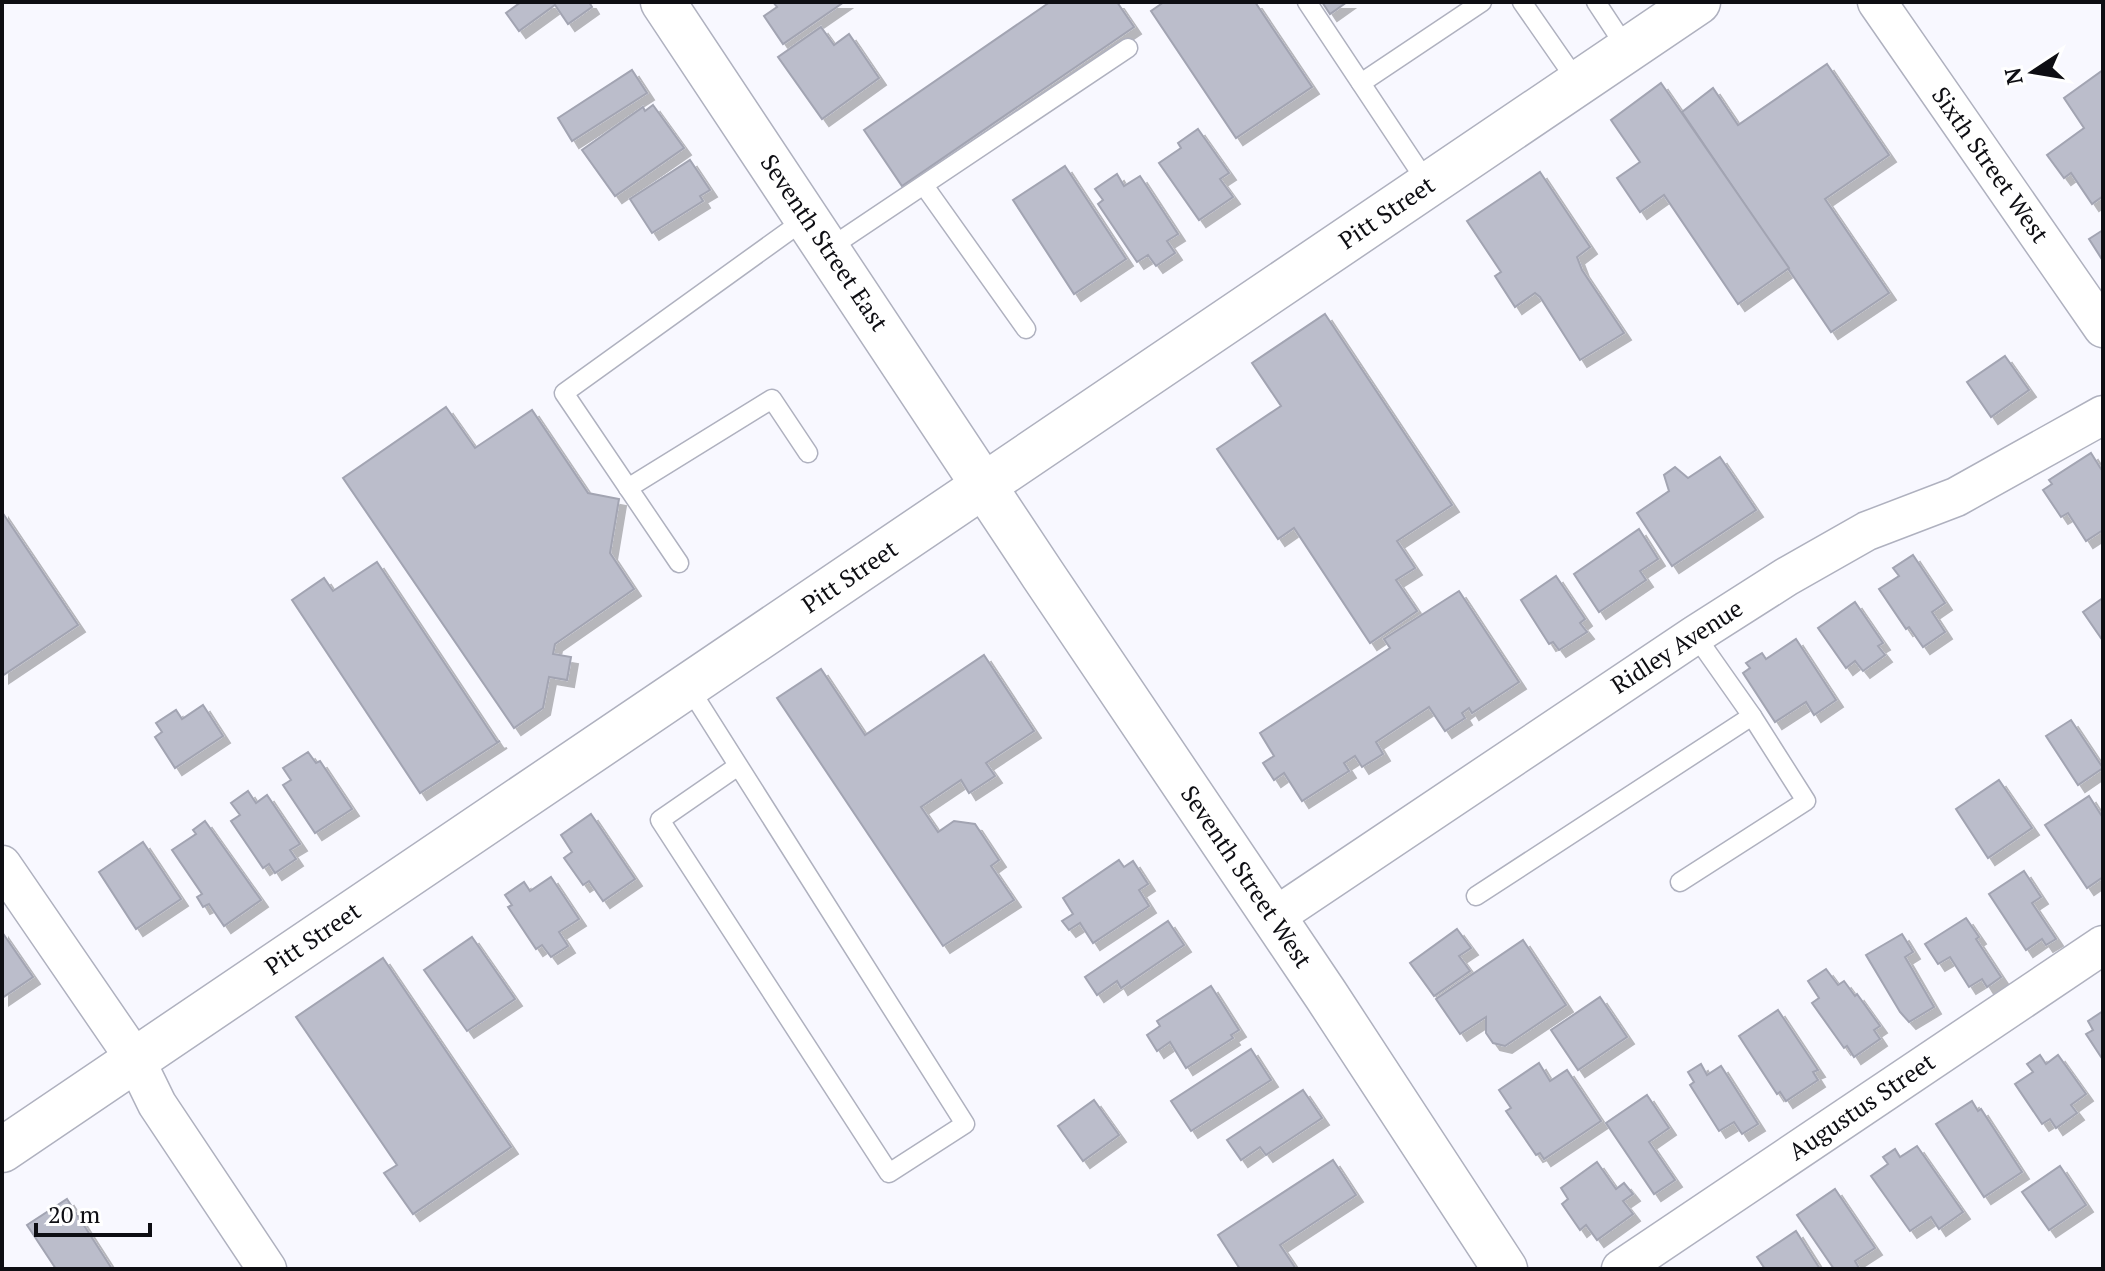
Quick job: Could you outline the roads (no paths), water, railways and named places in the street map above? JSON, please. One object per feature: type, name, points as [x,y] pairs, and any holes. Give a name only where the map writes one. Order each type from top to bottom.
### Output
[{"type":"street","name":"Seventh Street East","points":[[663,2],[984,486]]},
{"type":"street","name":"Pitt Street","points":[[2,1150],[1698,2]]},
{"type":"street","name":"Sixth Street West","points":[[1877,2],[2103,328]]},
{"type":"street","name":"Ridley Avenue","points":[[1273,918],[1786,577],[1867,531],[1956,497],[2103,415]]},
{"type":"street","name":"Seventh Street West","points":[[984,486],[1505,1269]]},
{"type":"street","points":[[2,865],[135,1059],[157,1104],[267,1269]]},
{"type":"street","name":"Augustus Street","points":[[1621,1269],[2103,945]]},
{"type":"lane","points":[[1307,2],[1428,184]]},
{"type":"lane","points":[[1361,83],[1482,2]]},
{"type":"lane","points":[[1522,2],[1579,84]]},
{"type":"lane","points":[[1596,2],[1628,50]]},
{"type":"lane","points":[[679,563],[564,393],[818,234],[925,187],[1128,48]]},
{"type":"lane","points":[[925,187],[1026,329]]},
{"type":"lane","points":[[628,488],[772,399],[808,453]]},
{"type":"lane","points":[[1680,882],[1806,801],[1695,635]]},
{"type":"lane","points":[[688,686],[965,1124],[889,1173],[660,820],[738,766]]},
{"type":"lane","points":[[1476,896],[1752,716]]}]
